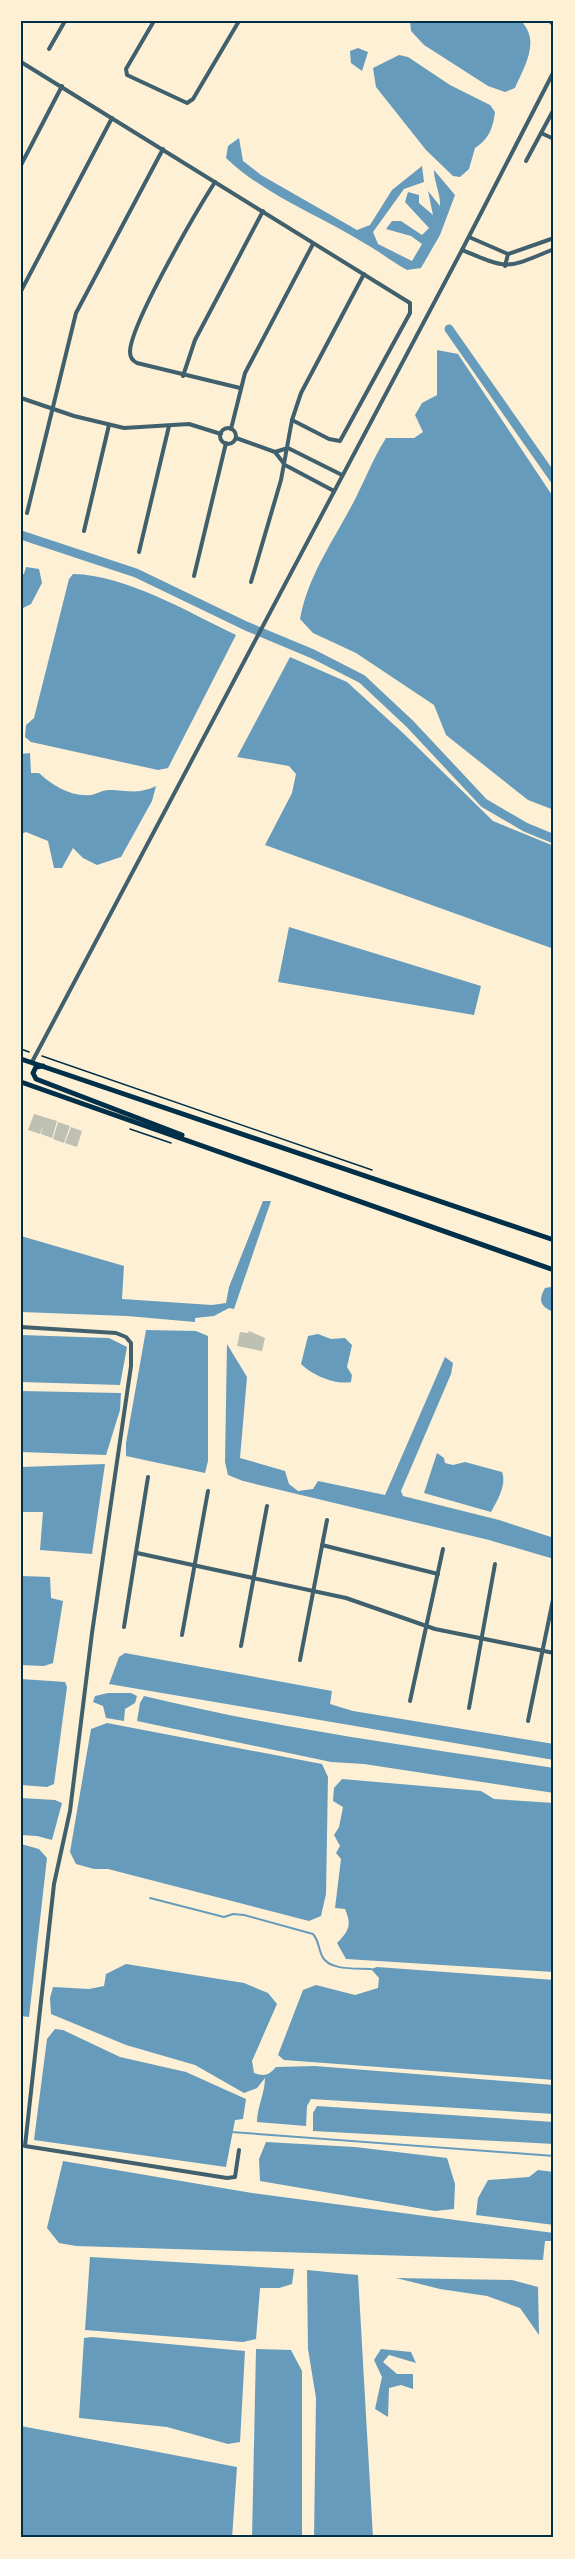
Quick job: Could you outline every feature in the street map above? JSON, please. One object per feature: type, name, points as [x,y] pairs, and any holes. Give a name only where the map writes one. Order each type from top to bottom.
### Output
[{"type":"main road","points":[[21,1059],[554,1240]]},
{"type":"main road","points":[[44,1066],[36,1067],[33,1074],[36,1079],[228,1154]]},
{"type":"main road","points":[[21,1082],[554,1270]]},
{"type":"street","points":[[49,49],[65,21]]},
{"type":"street","points":[[154,21],[126,69],[127,75],[187,103],[193,99],[239,21]]},
{"type":"street","points":[[550,21],[554,25]]},
{"type":"street","points":[[21,62],[410,303],[410,313],[340,441],[329,439],[292,420]]},
{"type":"street","points":[[32,1062],[469,237],[554,70]]},
{"type":"street","points":[[21,165],[62,86]]},
{"type":"street","points":[[526,161],[554,109]]},
{"type":"street","points":[[21,291],[112,118]]},
{"type":"street","points":[[541,133],[554,139]]},
{"type":"street","points":[[27,513],[76,312],[163,149]]},
{"type":"street","points":[[214,182],[141,318],[130,352],[133,361],[137,363],[240,388]]},
{"type":"street","points":[[183,376],[195,340],[263,211]]},
{"type":"street","points":[[469,237],[508,254],[554,238]]},
{"type":"street","points":[[231,429],[245,373],[313,244]]},
{"type":"street","points":[[462,250],[505,266],[518,264],[554,249]]},
{"type":"street","points":[[505,266],[508,254]]},
{"type":"street","points":[[251,582],[285,465],[292,420],[301,393],[364,274]]},
{"type":"street","points":[[21,398],[109,425],[142,429],[189,424],[221,434]]},
{"type":"street","points":[[84,531],[109,425]]},
{"type":"street","points":[[140,552],[169,426]]},
{"type":"street","points":[[221,434],[224,430],[231,429]]},
{"type":"street","points":[[231,429],[236,438]]},
{"type":"street","points":[[221,434],[221,438],[226,443]]},
{"type":"street","points":[[236,438],[274,452],[285,465],[334,491]]},
{"type":"street","points":[[226,443],[233,442],[236,438]]},
{"type":"street","points":[[194,576],[226,443]]},
{"type":"street","points":[[274,452],[288,448],[342,475]]},
{"type":"street","points":[[21,1327],[116,1333],[126,1337],[132,1348],[92,1633],[70,1812],[54,1884],[25,2146],[228,2178],[235,2177],[239,2151]]},
{"type":"street","points":[[124,1627],[148,1477]]},
{"type":"street","points":[[182,1635],[208,1491]]},
{"type":"street","points":[[241,1646],[267,1506]]},
{"type":"street","points":[[300,1660],[327,1520]]},
{"type":"street","points":[[322,1545],[438,1574]]},
{"type":"street","points":[[410,1701],[443,1550]]},
{"type":"street","points":[[137,1552],[346,1598],[426,1626],[554,1653]]},
{"type":"street","points":[[469,1708],[495,1564]]},
{"type":"street","points":[[528,1722],[554,1595]]},
{"type":"path","points":[[54,1060],[381,1173]]},
{"type":"water","points":[[410,21],[521,21],[530,37],[530,45],[526,63],[515,88],[505,92],[488,86],[424,45],[411,31]]},
{"type":"water","points":[[358,48],[368,52],[362,71],[351,63],[350,51]]},
{"type":"water","points":[[399,55],[408,57],[450,85],[490,105],[495,112],[490,133],[475,148],[469,169],[460,177],[453,176],[426,150],[376,87],[373,68]]},
{"type":"water","points":[[239,138],[243,161],[261,175],[357,230],[370,225],[392,190],[422,166],[424,182],[404,189],[373,232],[378,244],[412,261],[422,244],[411,236],[386,229],[392,221],[401,221],[422,235],[429,228],[405,202],[408,192],[419,195],[419,203],[433,215],[428,191],[440,206],[434,170],[455,195],[440,235],[421,268],[407,270],[370,246],[275,194],[241,171],[226,158],[228,146]]},
{"type":"water","points":[[437,350],[458,354],[554,498],[554,810],[528,800],[446,735],[434,705],[356,653],[313,633],[300,619],[315,574],[386,438],[414,438],[423,432],[415,415],[422,403],[437,395]]},
{"type":"water","points":[[26,567],[39,569],[42,583],[31,604],[21,609],[21,574],[24,574]]},
{"type":"water","points":[[73,574],[93,576],[135,588],[236,635],[168,768],[158,770],[31,742],[25,737],[26,725],[34,718],[69,579]]},
{"type":"water","points":[[290,657],[347,682],[493,821],[554,846],[554,949],[265,845],[292,793],[296,774],[289,766],[237,757]]},
{"type":"water","points":[[30,753],[31,773],[39,773],[56,786],[76,794],[91,795],[109,790],[138,791],[156,786],[152,801],[121,857],[97,865],[83,858],[73,848],[62,868],[54,868],[48,841],[26,832],[21,834],[21,754]]},
{"type":"water","points":[[289,927],[481,986],[474,1015],[278,982]]},
{"type":"water","points":[[263,1201],[271,1201],[234,1309],[229,1308],[214,1316],[195,1318],[195,1322],[127,1316],[21,1312],[21,1236],[124,1266],[122,1299],[212,1305],[226,1303],[229,1287]]},
{"type":"water","points":[[545,1288],[554,1288],[554,1312],[546,1308],[541,1300]]},
{"type":"water","points":[[146,1330],[196,1331],[208,1336],[208,1461],[205,1473],[126,1456],[126,1443]]},
{"type":"water","points":[[318,1334],[331,1339],[345,1338],[352,1345],[347,1367],[352,1375],[351,1382],[338,1382],[324,1378],[301,1364],[308,1336]]},
{"type":"water","points":[[21,1335],[109,1338],[127,1347],[120,1385],[21,1382]]},
{"type":"water","points":[[227,1344],[247,1377],[240,1458],[285,1471],[289,1484],[298,1491],[313,1489],[318,1481],[385,1495],[445,1357],[453,1363],[451,1374],[401,1491],[403,1496],[499,1520],[554,1538],[554,1559],[489,1540],[243,1481],[228,1475],[225,1462]]},
{"type":"water","points":[[21,1391],[121,1393],[120,1410],[106,1455],[21,1452]]},
{"type":"water","points":[[437,1453],[444,1458],[445,1463],[453,1465],[465,1462],[502,1472],[502,1487],[491,1512],[424,1493]]},
{"type":"water","points":[[105,1464],[92,1554],[40,1550],[43,1512],[21,1512],[21,1467]]},
{"type":"water","points":[[21,1576],[50,1577],[51,1598],[63,1601],[53,1663],[44,1666],[21,1665]]},
{"type":"water","points":[[125,1653],[332,1691],[330,1704],[353,1711],[554,1744],[554,1760],[109,1684],[119,1657]]},
{"type":"water","points":[[21,1679],[65,1682],[67,1687],[54,1784],[47,1787],[21,1785]]},
{"type":"water","points":[[108,1693],[131,1693],[137,1696],[135,1703],[125,1709],[124,1721],[106,1718],[103,1706],[93,1702],[95,1696]]},
{"type":"water","points":[[144,1696],[297,1728],[554,1768],[554,1793],[364,1764],[331,1762],[137,1721],[140,1703]]},
{"type":"water","points":[[107,1723],[322,1764],[328,1777],[326,1894],[321,1916],[309,1921],[108,1869],[94,1869],[76,1864],[70,1852],[91,1729]]},
{"type":"water","points":[[342,1779],[481,1791],[494,1799],[554,1803],[554,1972],[346,1959],[337,1943],[347,1931],[348,1919],[345,1909],[335,1908],[341,1859],[336,1853],[340,1846],[334,1835],[339,1827],[343,1807],[333,1801],[334,1788]]},
{"type":"water","points":[[21,1798],[55,1800],[62,1803],[52,1840],[21,1835]]},
{"type":"water","points":[[21,1844],[39,1849],[47,1858],[29,2017],[21,2016]]},
{"type":"water","points":[[126,1964],[244,1983],[268,1993],[277,2004],[252,2061],[254,2073],[266,2074],[276,2067],[315,2066],[554,2085],[554,2114],[311,2099],[307,2106],[306,2126],[257,2122],[265,2078],[257,2088],[244,2093],[195,2065],[126,2045],[51,2014],[50,1998],[53,1987],[89,1989],[104,1986],[106,1974]]},
{"type":"water","points":[[377,1967],[554,1980],[554,2080],[284,2060],[278,2055],[303,1990],[316,1985],[355,1995],[378,1988],[379,1978],[371,1969]]},
{"type":"water","points":[[55,2029],[63,2030],[120,2057],[186,2072],[246,2099],[243,2119],[235,2120],[226,2167],[34,2140],[47,2039]]},
{"type":"water","points":[[317,2106],[554,2122],[554,2144],[313,2131],[313,2113]]},
{"type":"water","points":[[266,2142],[355,2147],[447,2158],[455,2184],[454,2209],[435,2211],[260,2181],[259,2159]]},
{"type":"water","points":[[63,2161],[252,2193],[554,2233],[554,2241],[545,2241],[543,2260],[76,2246],[59,2243],[47,2228]]},
{"type":"water","points":[[538,2170],[554,2172],[554,2225],[476,2215],[478,2198],[488,2180],[529,2177]]},
{"type":"water","points":[[90,2257],[294,2269],[292,2284],[279,2288],[260,2288],[256,2339],[243,2342],[85,2330]]},
{"type":"water","points":[[307,2270],[358,2275],[373,2538],[314,2538],[316,2398],[308,2349]]},
{"type":"water","points":[[396,2278],[512,2280],[538,2287],[539,2335],[520,2308],[487,2296],[440,2289]]},
{"type":"water","points":[[84,2338],[245,2351],[240,2442],[228,2444],[167,2427],[79,2418]]},
{"type":"water","points":[[256,2349],[291,2350],[302,2371],[302,2538],[252,2538]]},
{"type":"water","points":[[381,2349],[411,2352],[416,2363],[389,2355],[383,2362],[397,2374],[413,2374],[413,2389],[401,2385],[389,2388],[388,2417],[375,2409],[382,2377],[374,2360]]},
{"type":"water","points":[[21,2426],[237,2467],[232,2538],[21,2538]]},
{"type":"building","points":[[34,1114],[57,1121],[52,1138],[41,1134],[43,1126],[40,1134],[28,1130]]},
{"type":"building","points":[[58,1122],[70,1126],[64,1143],[53,1139]]},
{"type":"building","points":[[71,1127],[82,1131],[77,1147],[65,1143]]},
{"type":"building","points":[[249,1331],[265,1338],[262,1351],[237,1346],[240,1332],[248,1333]]},
{"type":"waterway","points":[[449,329],[554,479]]},
{"type":"waterway","points":[[21,535],[136,573],[246,626],[313,654],[362,679],[410,724],[484,803],[525,827],[554,839]]},
{"type":"waterway","points":[[150,1898],[224,1917],[233,1914],[244,1915],[313,1934],[325,1961],[343,1968],[371,1969]]},
{"type":"waterway","points":[[231,2132],[554,2156]]}]
